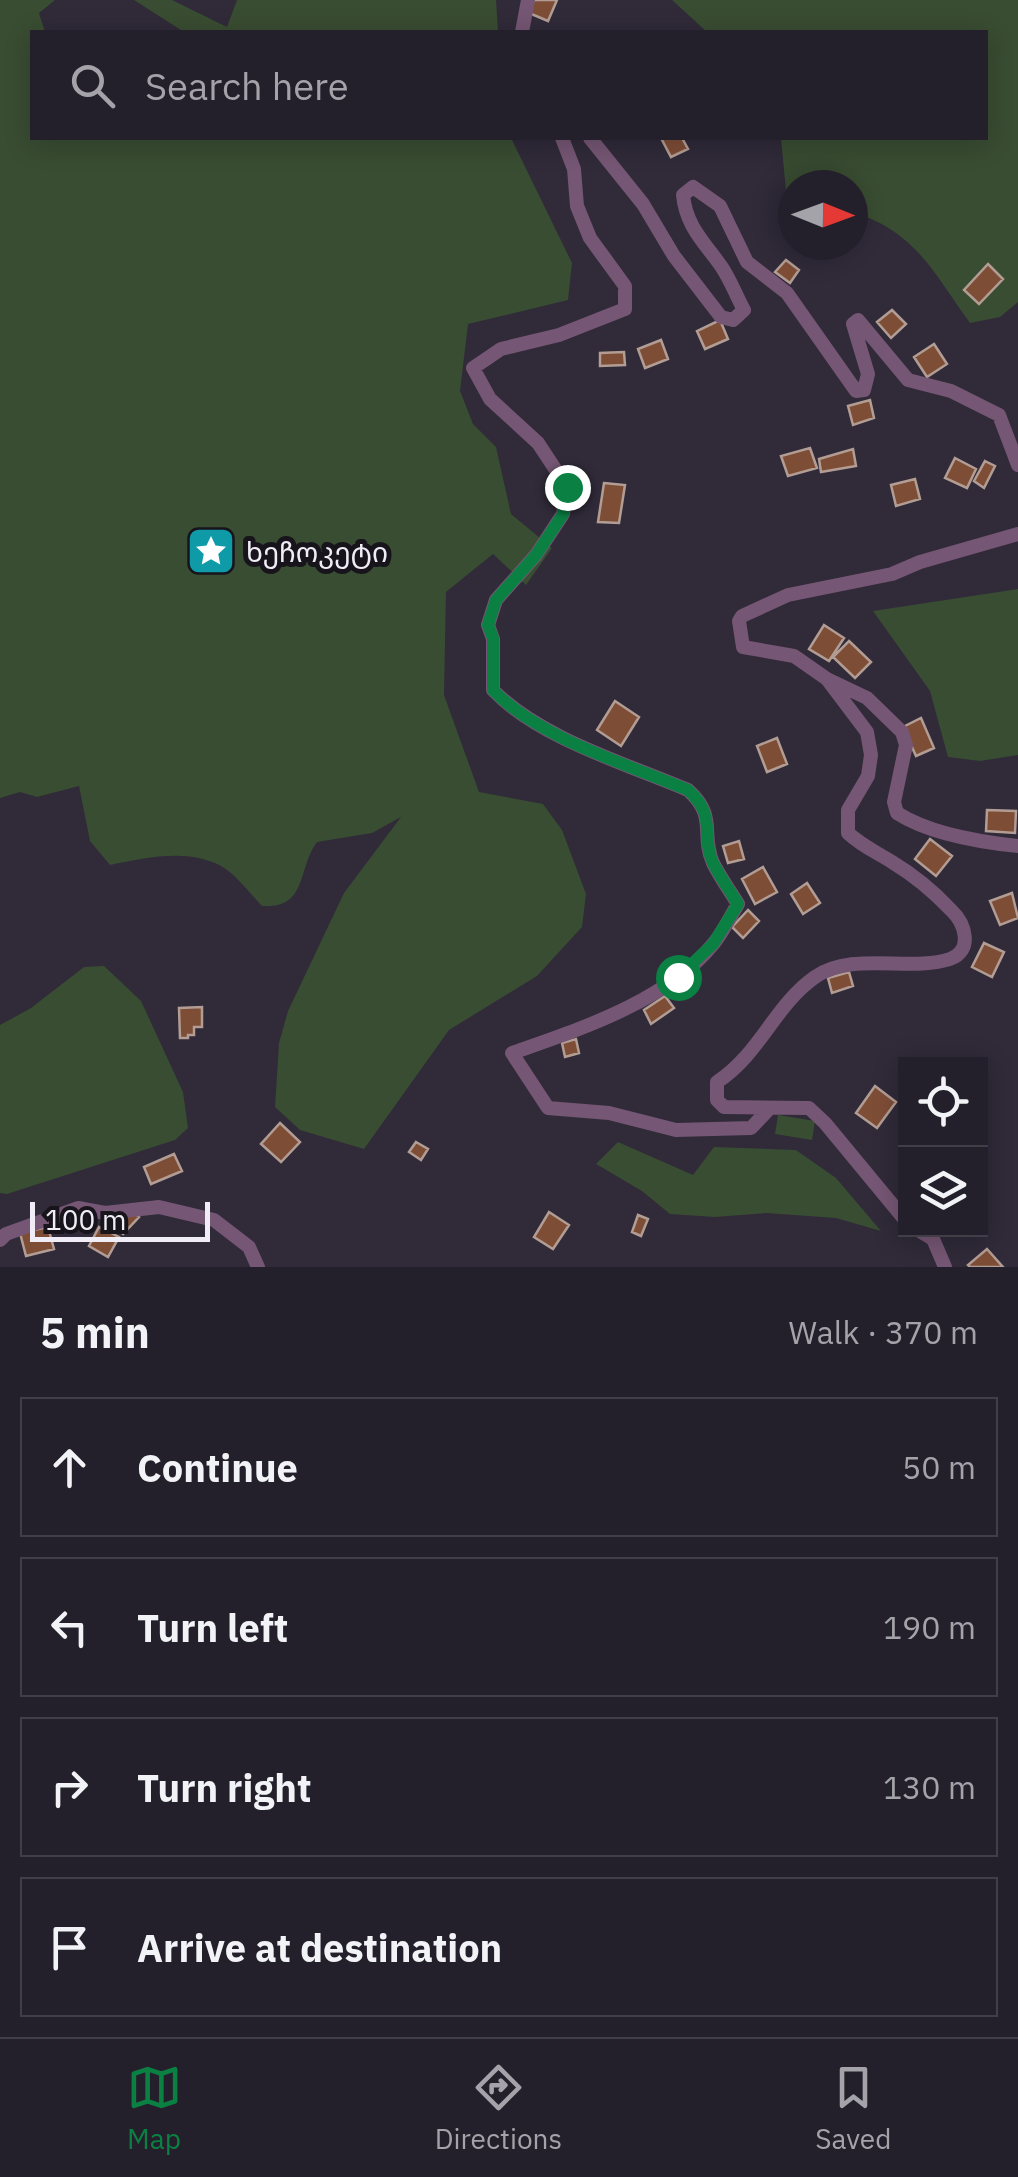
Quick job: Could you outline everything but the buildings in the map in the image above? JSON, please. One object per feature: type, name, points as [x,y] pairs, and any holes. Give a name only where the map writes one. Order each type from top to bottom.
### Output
[{"type":"street","points":[[523,30],[528,0]]},
{"type":"street","points":[[563,140],[574,169],[577,206],[590,238],[625,286],[625,309],[559,335],[501,349],[473,368],[490,400],[538,443],[567,487],[563,514],[536,555],[496,600],[488,625],[493,638],[493,690],[509,707],[566,738],[688,790],[702,803],[708,819],[711,859],[738,904],[713,944],[678,977],[635,1003],[512,1054],[548,1108],[608,1113],[676,1130],[751,1128],[770,1108]]},
{"type":"street","points":[[592,140],[643,204],[674,256],[721,317],[733,320],[744,310],[722,268],[685,214],[682,196],[693,187],[720,206],[747,262],[786,292],[856,391],[864,390],[868,374],[853,324],[858,320],[908,380],[950,391],[999,415],[1018,465]]},
{"type":"street","points":[[1018,534],[892,574],[788,595],[742,616],[739,622],[743,646],[794,656],[827,679],[867,698],[902,732],[906,745],[894,802],[897,813],[928,827],[1018,846]]},
{"type":"street","points":[[827,679],[866,732],[871,755],[868,776],[848,810],[848,833],[862,846],[896,864],[955,913],[965,934],[966,947],[947,960],[855,964],[817,975],[778,1012],[740,1067],[718,1082],[717,1100],[724,1107],[809,1108],[898,1211]]},
{"type":"street","points":[[0,1240],[6,1234],[78,1208],[105,1213],[159,1207],[214,1220],[249,1246],[258,1267]]},
{"type":"street","points":[[930,1237],[945,1267]]},
{"type":"green space","points":[[0,0],[55,0],[39,13],[44,30],[30,30],[30,140],[512,140],[572,263],[568,300],[468,324],[460,391],[473,424],[496,447],[511,514],[552,548],[526,585],[493,554],[446,592],[444,695],[479,792],[543,804],[562,830],[586,894],[582,927],[537,976],[449,1030],[364,1149],[300,1130],[275,1107],[279,1043],[288,1011],[344,893],[401,817],[372,833],[317,842],[294,894],[277,905],[262,906],[221,866],[194,857],[166,856],[110,865],[90,841],[79,786],[37,797],[20,792],[0,798]]},
{"type":"green space","points":[[134,0],[172,0],[227,27],[237,0],[496,0],[498,30],[181,30]]},
{"type":"green space","points":[[672,0],[1018,0],[1018,302],[1000,317],[970,323],[921,256],[893,231],[868,218],[868,170],[784,170],[781,140],[988,140],[988,30],[705,30]]},
{"type":"green space","points":[[1018,589],[1018,755],[980,761],[948,757],[930,691],[873,611]]},
{"type":"green space","points":[[104,966],[141,1001],[183,1092],[188,1128],[175,1140],[0,1193],[0,1025],[31,1008],[84,967]]},
{"type":"green space","points":[[778,1115],[815,1121],[812,1140],[775,1134]]},
{"type":"green space","points":[[618,1142],[693,1175],[714,1147],[796,1150],[836,1178],[881,1231],[836,1218],[766,1213],[715,1217],[670,1214],[642,1191],[596,1164]]},
{"type":"place","name":"ხეჩოკეტი","points":[[211,551]]},
{"type":"route","points":[[567,487],[563,514],[536,555],[496,600],[488,625],[493,638],[493,690],[509,707],[566,738],[688,790],[702,803],[708,819],[711,859],[738,904],[713,944],[678,977]]}]
